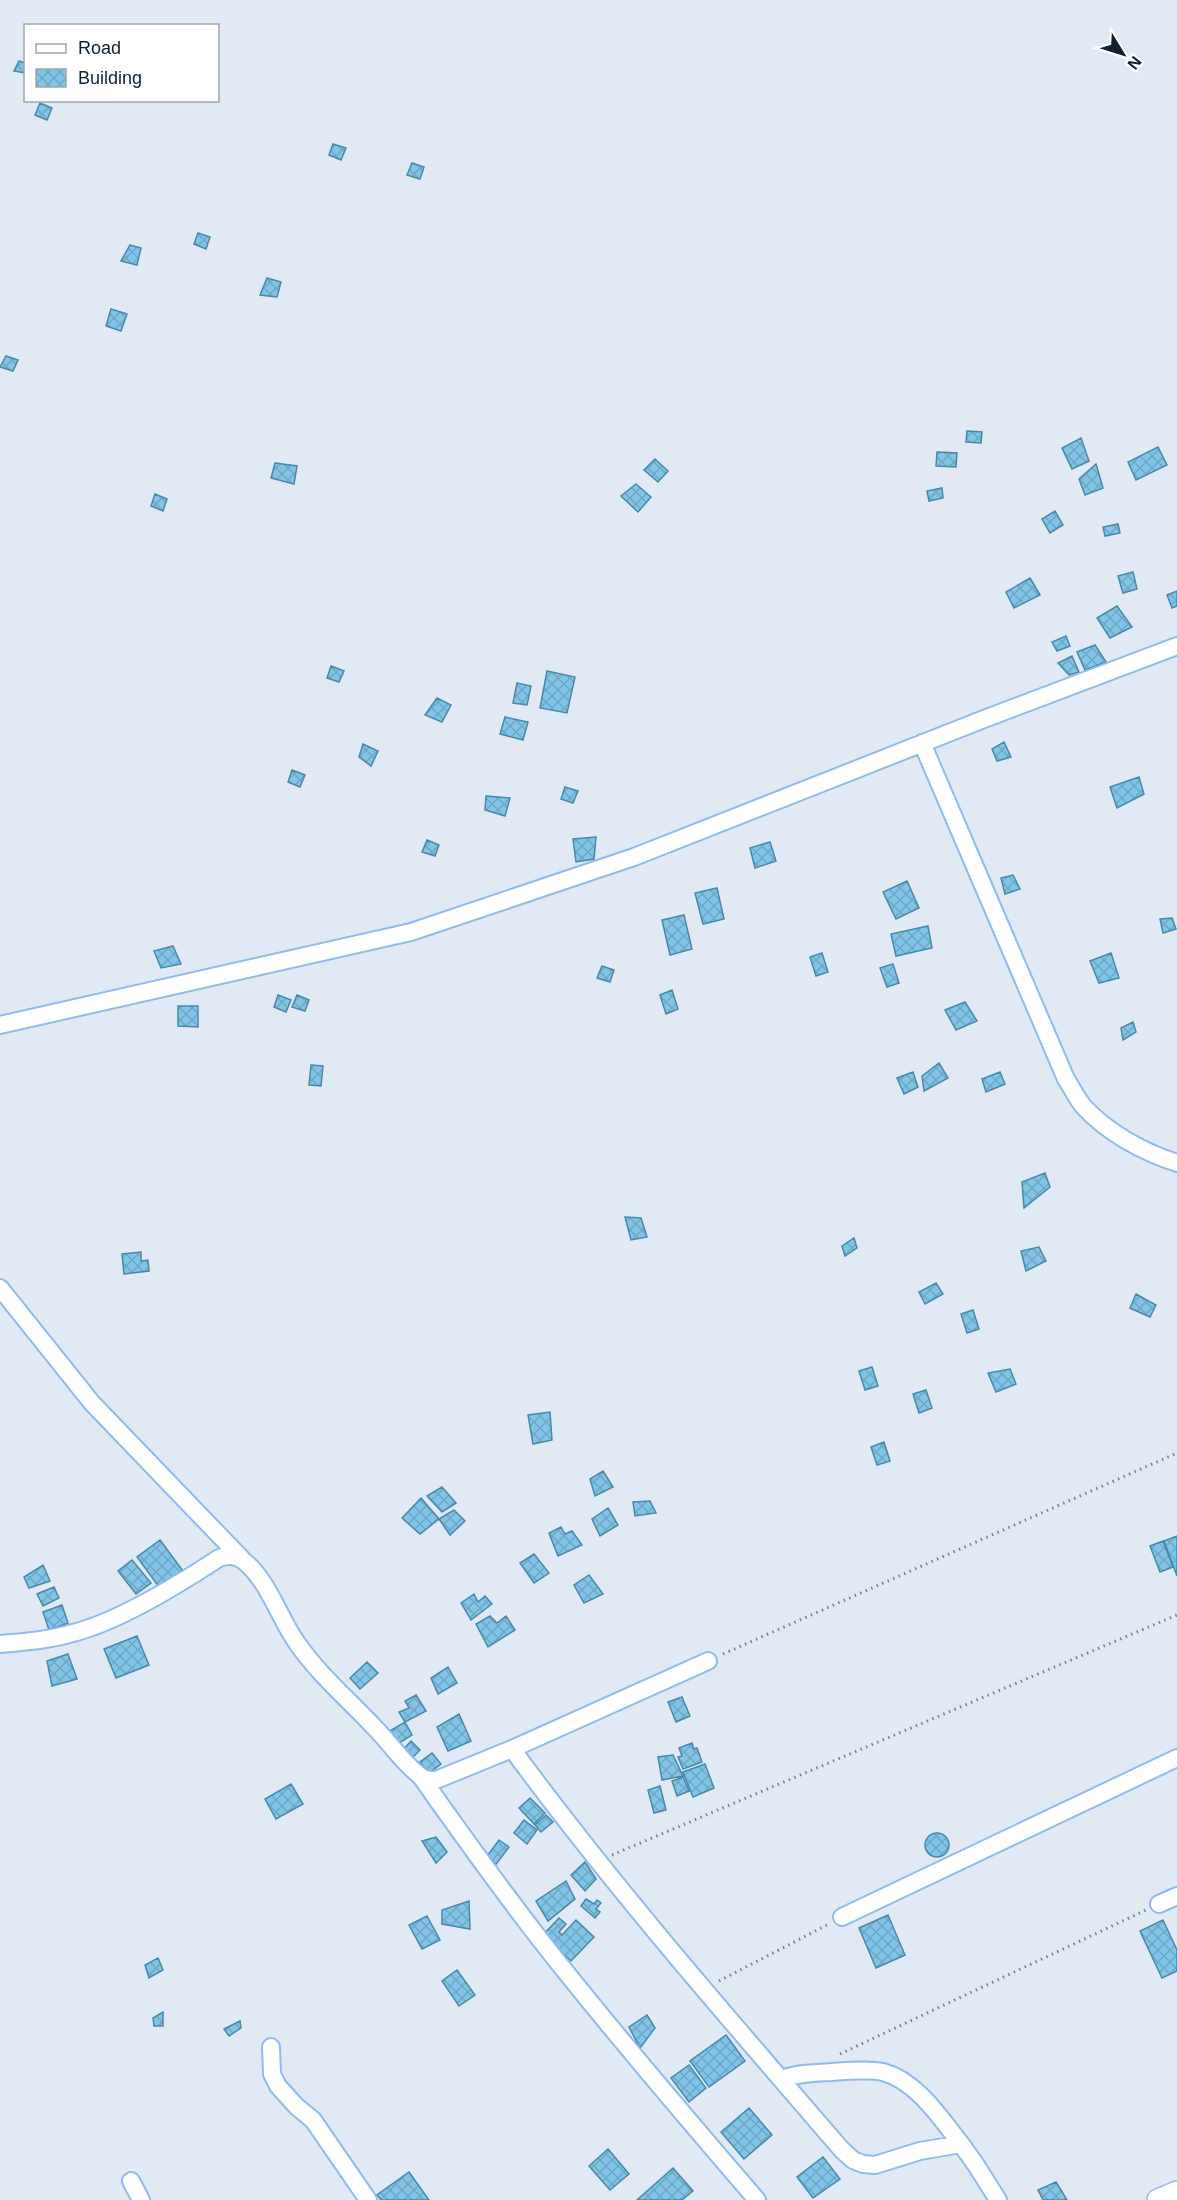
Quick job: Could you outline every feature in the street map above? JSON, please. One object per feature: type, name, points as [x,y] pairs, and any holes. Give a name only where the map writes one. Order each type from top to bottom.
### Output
[{"type":"main road","points":[[1158,2200],[1177,2192]]},
{"type":"street","points":[[0,1025],[411,932],[634,857],[922,743],[1177,646]]},
{"type":"street","points":[[922,743],[1066,1078],[1082,1105],[1098,1121],[1124,1138],[1157,1157],[1177,1163]]},
{"type":"street","points":[[0,1288],[92,1402],[214,1527],[244,1562],[267,1590],[307,1656],[421,1778],[553,1956],[648,2073],[757,2200]]},
{"type":"street","points":[[0,1644],[42,1640],[75,1633],[108,1620],[159,1594],[219,1558],[228,1555],[244,1562]]},
{"type":"street","points":[[421,1778],[436,1780],[512,1749],[708,1661]]},
{"type":"street","points":[[512,1749],[653,1931],[842,2150],[863,2164],[875,2164],[920,2151],[961,2144]]},
{"type":"street","points":[[842,1917],[1177,1758]]},
{"type":"street","points":[[1159,1904],[1177,1896]]},
{"type":"street","points":[[271,2047],[272,2074],[278,2086],[296,2106],[313,2120],[368,2200]]},
{"type":"street","points":[[782,2079],[795,2075],[849,2071],[883,2072],[902,2080],[913,2089],[961,2144],[998,2200]]},
{"type":"street","points":[[130,2181],[141,2200]]},
{"type":"path","points":[[708,1661],[1177,1453]]},
{"type":"path","points":[[599,1860],[1177,1616]]},
{"type":"path","points":[[838,2055],[1159,1904]]},
{"type":"path","points":[[702,1990],[842,1917]]},
{"type":"building","points":[[19,61],[24,62],[24,73],[14,71]]},
{"type":"building","points":[[40,103],[52,108],[47,120],[35,115]]},
{"type":"building","points":[[333,144],[346,148],[341,160],[329,155]]},
{"type":"building","points":[[412,163],[424,167],[420,179],[407,175]]},
{"type":"building","points":[[198,233],[210,237],[206,249],[194,244]]},
{"type":"building","points":[[130,245],[141,248],[137,265],[121,261]]},
{"type":"building","points":[[267,278],[281,282],[277,297],[260,295]]},
{"type":"building","points":[[111,309],[127,314],[121,331],[106,326]]},
{"type":"building","points":[[6,356],[18,360],[13,371],[0,367]]},
{"type":"building","points":[[967,431],[982,432],[981,443],[966,442]]},
{"type":"building","points":[[1081,438],[1089,461],[1072,469],[1062,448]]},
{"type":"building","points":[[1158,447],[1167,465],[1136,480],[1128,462]]},
{"type":"building","points":[[937,452],[957,453],[956,467],[936,466]]},
{"type":"building","points":[[655,459],[668,471],[658,482],[644,470]]},
{"type":"building","points":[[275,463],[297,466],[294,484],[271,478]]},
{"type":"building","points":[[1096,464],[1103,488],[1085,495],[1079,479]]},
{"type":"building","points":[[636,484],[651,497],[638,512],[621,496]]},
{"type":"building","points":[[942,488],[943,498],[929,501],[927,491]]},
{"type":"building","points":[[155,494],[167,499],[163,511],[151,506]]},
{"type":"building","points":[[1055,511],[1063,525],[1050,533],[1042,519]]},
{"type":"building","points":[[1118,524],[1120,533],[1105,536],[1103,527]]},
{"type":"building","points":[[1133,572],[1137,589],[1123,593],[1118,576]]},
{"type":"building","points":[[1030,578],[1040,595],[1014,608],[1006,592]]},
{"type":"building","points":[[1177,591],[1177,606],[1172,608],[1167,595]]},
{"type":"building","points":[[1117,606],[1132,627],[1110,638],[1097,618]]},
{"type":"building","points":[[1066,636],[1070,646],[1057,651],[1052,642]]},
{"type":"building","points":[[1095,645],[1106,662],[1085,670],[1077,652]]},
{"type":"building","points":[[1072,656],[1079,672],[1069,675],[1058,663]]},
{"type":"building","points":[[331,666],[344,671],[339,682],[327,678]]},
{"type":"building","points":[[547,671],[575,677],[567,713],[540,708]]},
{"type":"building","points":[[517,683],[531,686],[527,705],[513,703]]},
{"type":"building","points":[[437,698],[451,705],[442,722],[425,715]]},
{"type":"building","points":[[505,717],[528,722],[523,740],[500,734]]},
{"type":"building","points":[[1004,742],[1011,757],[997,761],[992,749]]},
{"type":"building","points":[[363,744],[378,751],[371,766],[359,757]]},
{"type":"building","points":[[292,770],[305,775],[300,787],[288,782]]},
{"type":"building","points":[[1139,777],[1144,794],[1117,808],[1110,787]]},
{"type":"building","points":[[565,787],[578,791],[573,803],[561,799]]},
{"type":"building","points":[[486,796],[510,798],[505,816],[485,810]]},
{"type":"building","points":[[596,837],[594,859],[576,862],[573,839]]},
{"type":"building","points":[[427,840],[439,845],[435,856],[422,852]]},
{"type":"building","points":[[770,842],[776,861],[755,868],[750,848]]},
{"type":"building","points":[[1013,875],[1020,889],[1005,894],[1001,878]]},
{"type":"building","points":[[907,881],[919,908],[896,919],[883,892]]},
{"type":"building","points":[[717,888],[724,919],[703,924],[695,893]]},
{"type":"building","points":[[684,915],[692,949],[670,955],[662,920]]},
{"type":"building","points":[[1172,918],[1176,929],[1163,933],[1160,919]]},
{"type":"building","points":[[928,926],[932,948],[896,956],[891,934]]},
{"type":"building","points":[[173,946],[181,964],[161,968],[154,951]]},
{"type":"building","points":[[822,953],[828,972],[816,976],[810,957]]},
{"type":"building","points":[[1111,953],[1119,978],[1099,983],[1090,961]]},
{"type":"building","points":[[893,964],[899,983],[887,987],[880,968]]},
{"type":"building","points":[[602,966],[614,970],[610,982],[597,978]]},
{"type":"building","points":[[672,990],[678,1009],[666,1014],[660,995]]},
{"type":"building","points":[[278,995],[291,1000],[286,1012],[274,1007]]},
{"type":"building","points":[[297,995],[309,1000],[305,1011],[292,1007]]},
{"type":"building","points":[[965,1002],[977,1021],[956,1030],[945,1010]]},
{"type":"building","points":[[178,1006],[198,1006],[198,1027],[178,1026]]},
{"type":"building","points":[[1133,1022],[1136,1032],[1123,1040],[1121,1028]]},
{"type":"building","points":[[939,1063],[948,1078],[924,1091],[922,1076]]},
{"type":"building","points":[[311,1065],[323,1066],[321,1086],[309,1085]]},
{"type":"building","points":[[913,1072],[918,1087],[904,1094],[897,1078]]},
{"type":"building","points":[[1000,1072],[1005,1084],[986,1092],[982,1079]]},
{"type":"building","points":[[1045,1173],[1050,1187],[1024,1208],[1022,1182]]},
{"type":"building","points":[[625,1217],[641,1218],[647,1237],[631,1240]]},
{"type":"building","points":[[854,1238],[857,1248],[845,1256],[842,1246]]},
{"type":"building","points":[[1039,1247],[1046,1261],[1026,1271],[1021,1251]]},
{"type":"building","points":[[141,1252],[141,1261],[148,1260],[149,1271],[124,1274],[122,1254]]},
{"type":"building","points":[[936,1283],[943,1294],[925,1304],[919,1292]]},
{"type":"building","points":[[1136,1294],[1156,1305],[1150,1317],[1130,1308]]},
{"type":"building","points":[[973,1310],[979,1329],[967,1333],[961,1314]]},
{"type":"building","points":[[872,1367],[878,1386],[865,1390],[859,1371]]},
{"type":"building","points":[[1010,1369],[1016,1384],[996,1392],[988,1373]]},
{"type":"building","points":[[926,1390],[932,1408],[919,1413],[913,1394]]},
{"type":"building","points":[[550,1412],[552,1440],[533,1444],[528,1415]]},
{"type":"building","points":[[884,1442],[890,1461],[877,1465],[871,1447]]},
{"type":"building","points":[[603,1471],[613,1487],[595,1496],[590,1479]]},
{"type":"building","points":[[442,1487],[456,1503],[442,1512],[427,1496]]},
{"type":"building","points":[[421,1498],[439,1519],[420,1534],[402,1518]]},
{"type":"building","points":[[650,1501],[656,1513],[635,1516],[633,1502]]},
{"type":"building","points":[[608,1508],[618,1525],[600,1536],[592,1519]]},
{"type":"building","points":[[454,1510],[465,1521],[450,1535],[439,1519]]},
{"type":"building","points":[[561,1527],[565,1534],[572,1531],[582,1545],[558,1556],[549,1533]]},
{"type":"building","points":[[1177,1536],[1177,1576],[1164,1541]]},
{"type":"building","points":[[160,1540],[186,1575],[174,1584],[168,1580],[159,1587],[137,1557]]},
{"type":"building","points":[[1163,1541],[1173,1567],[1160,1572],[1150,1546]]},
{"type":"building","points":[[534,1554],[549,1573],[534,1583],[520,1563]]},
{"type":"building","points":[[132,1560],[151,1583],[136,1594],[118,1571]]},
{"type":"building","points":[[43,1565],[50,1581],[29,1588],[24,1577]]},
{"type":"building","points":[[589,1575],[603,1594],[584,1603],[574,1585]]},
{"type":"building","points":[[54,1587],[59,1598],[43,1606],[37,1594]]},
{"type":"building","points":[[474,1594],[478,1602],[485,1596],[492,1604],[471,1620],[461,1603]]},
{"type":"building","points":[[62,1605],[68,1623],[49,1630],[43,1612]]},
{"type":"building","points":[[490,1616],[497,1623],[506,1616],[515,1630],[488,1647],[476,1624]]},
{"type":"building","points":[[137,1636],[149,1665],[116,1678],[104,1649]]},
{"type":"building","points":[[68,1654],[77,1679],[52,1686],[47,1661]]},
{"type":"building","points":[[367,1662],[378,1673],[360,1689],[350,1678]]},
{"type":"building","points":[[448,1667],[457,1683],[438,1694],[431,1678]]},
{"type":"building","points":[[416,1695],[426,1711],[405,1722],[399,1712],[409,1708],[405,1701]]},
{"type":"building","points":[[682,1697],[690,1716],[676,1722],[668,1702]]},
{"type":"building","points":[[459,1714],[471,1741],[448,1751],[437,1727]]},
{"type":"building","points":[[405,1722],[412,1735],[396,1745],[388,1732]]},
{"type":"building","points":[[411,1741],[420,1750],[413,1757],[404,1749]]},
{"type":"building","points":[[692,1743],[694,1749],[697,1748],[702,1762],[683,1769],[678,1757],[682,1756],[679,1748]]},
{"type":"building","points":[[432,1753],[441,1764],[429,1773],[420,1762]]},
{"type":"building","points":[[673,1755],[683,1776],[662,1780],[658,1757]]},
{"type":"building","points":[[705,1764],[714,1788],[693,1797],[683,1772]]},
{"type":"building","points":[[683,1777],[689,1791],[677,1796],[672,1781]]},
{"type":"building","points":[[291,1784],[303,1804],[276,1819],[265,1799]]},
{"type":"building","points":[[660,1786],[666,1810],[654,1813],[648,1790]]},
{"type":"building","points":[[530,1798],[545,1813],[534,1824],[519,1808]]},
{"type":"building","points":[[546,1815],[553,1822],[541,1832],[535,1825]]},
{"type":"building","points":[[524,1820],[537,1830],[527,1844],[514,1833]]},
{"type":"building","points":[[937,1833],[942,1834],[948,1840],[948,1850],[942,1856],[937,1857],[932,1856],[926,1850],[925,1845],[926,1840],[932,1834]]},
{"type":"building","points":[[436,1837],[447,1852],[436,1863],[422,1841]]},
{"type":"building","points":[[499,1840],[509,1847],[494,1867],[485,1859]]},
{"type":"building","points":[[585,1862],[596,1879],[585,1891],[571,1875]]},
{"type":"building","points":[[566,1881],[575,1899],[548,1921],[536,1901]]},
{"type":"building","points":[[586,1899],[594,1904],[597,1900],[601,1903],[596,1909],[600,1912],[595,1918],[581,1906]]},
{"type":"building","points":[[469,1901],[470,1929],[442,1924],[442,1910]]},
{"type":"building","points":[[888,1915],[905,1955],[876,1968],[859,1928]]},
{"type":"building","points":[[427,1916],[440,1940],[422,1949],[409,1925]]},
{"type":"building","points":[[559,1918],[566,1924],[559,1932],[562,1935],[576,1920],[594,1937],[571,1961],[543,1935]]},
{"type":"building","points":[[1163,1920],[1177,1950],[1177,1971],[1162,1978],[1140,1931]]},
{"type":"building","points":[[158,1958],[163,1970],[149,1978],[145,1965]]},
{"type":"building","points":[[457,1970],[475,1995],[459,2006],[442,1981]]},
{"type":"building","points":[[163,2012],[163,2026],[154,2026],[153,2018]]},
{"type":"building","points":[[647,2015],[655,2028],[640,2048],[629,2027]]},
{"type":"building","points":[[240,2021],[241,2028],[229,2036],[224,2029]]},
{"type":"building","points":[[726,2035],[745,2061],[709,2087],[690,2061]]},
{"type":"building","points":[[689,2065],[706,2088],[689,2102],[671,2078]]},
{"type":"building","points":[[749,2108],[772,2135],[744,2159],[721,2132]]},
{"type":"building","points":[[608,2149],[629,2174],[610,2190],[589,2166]]},
{"type":"building","points":[[823,2157],[840,2179],[813,2198],[797,2177]]},
{"type":"building","points":[[673,2168],[693,2191],[682,2200],[637,2200]]},
{"type":"building","points":[[409,2172],[429,2200],[381,2200],[377,2195]]},
{"type":"building","points":[[1056,2182],[1067,2200],[1043,2200],[1038,2190]]}]
